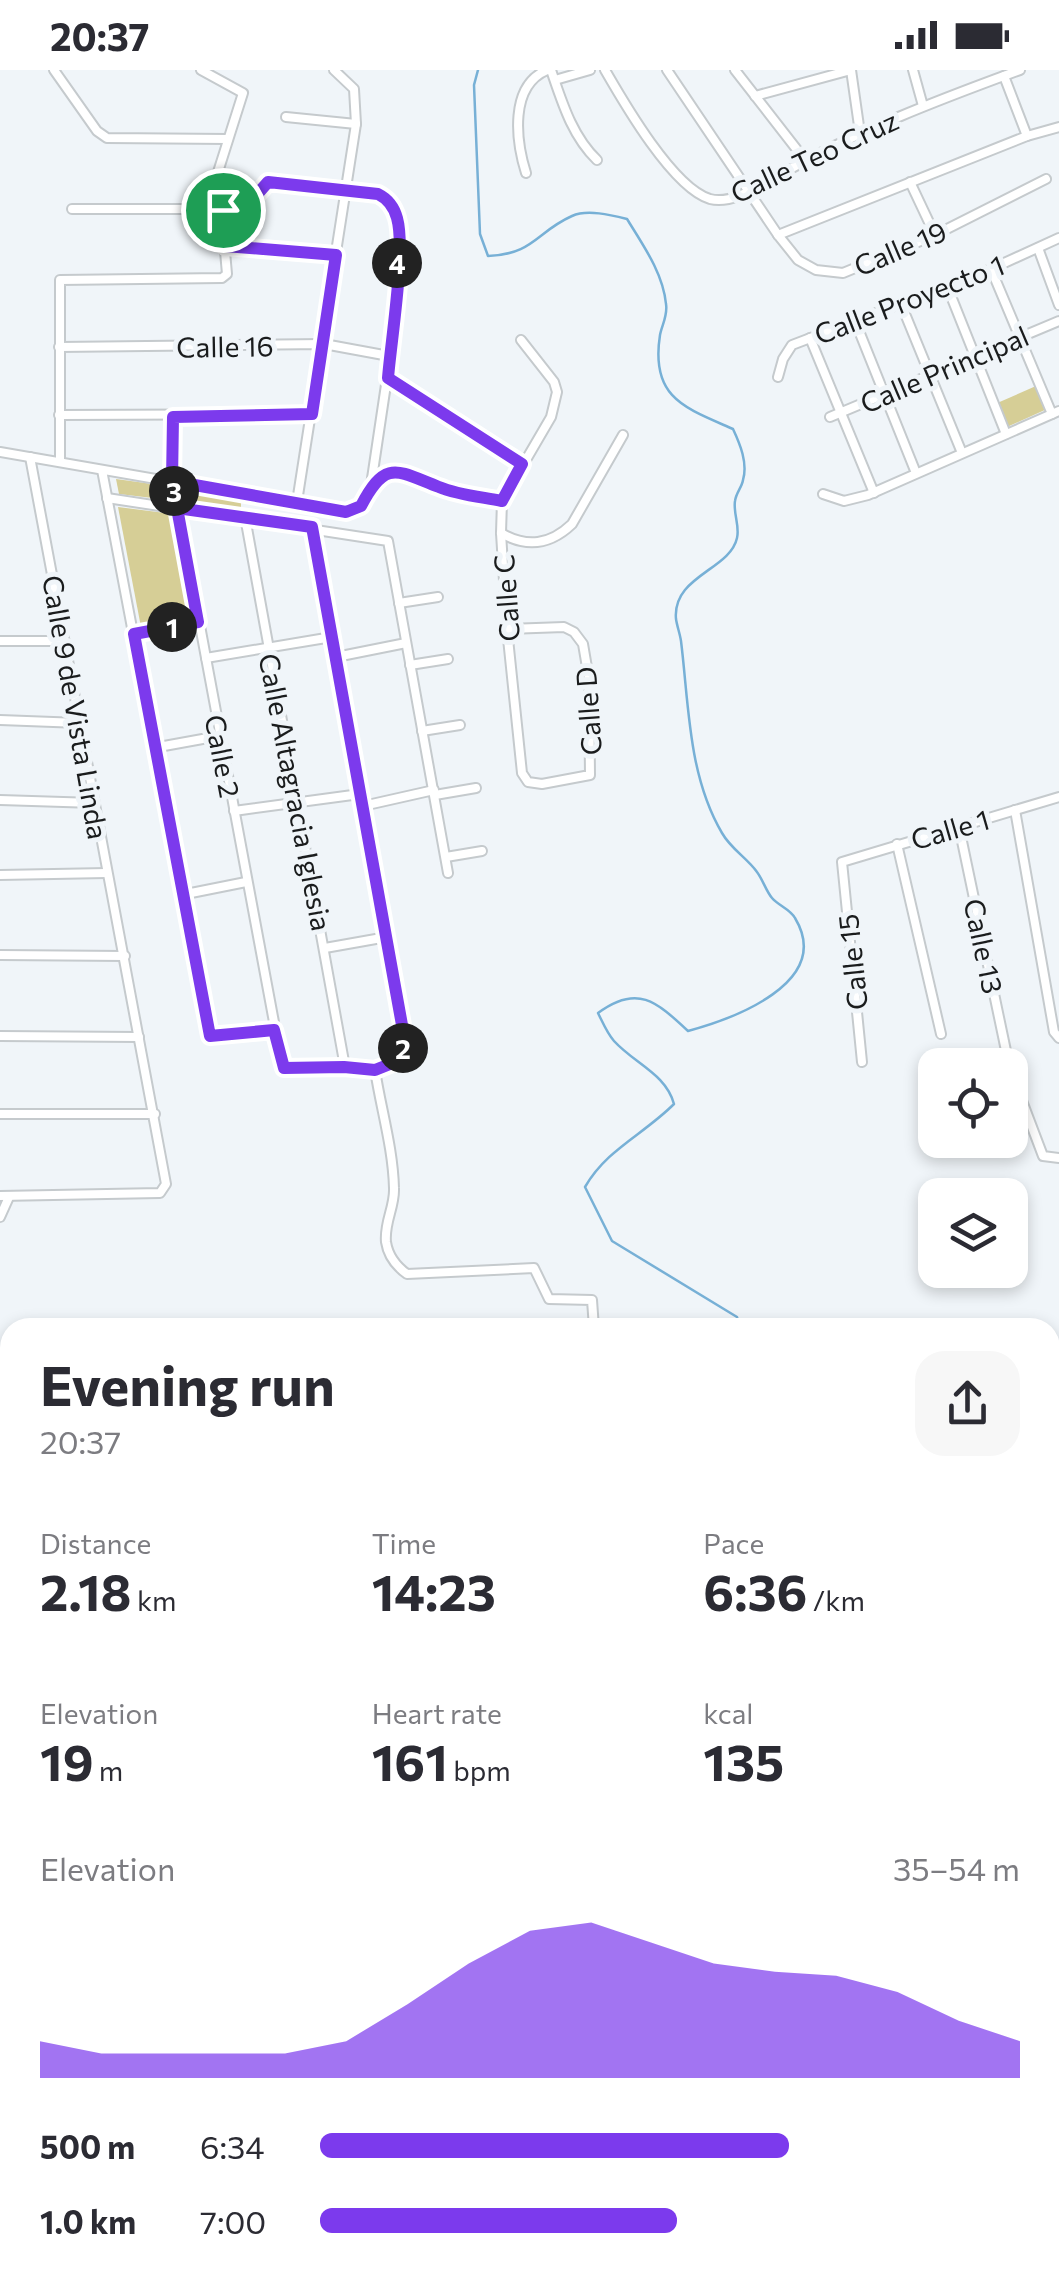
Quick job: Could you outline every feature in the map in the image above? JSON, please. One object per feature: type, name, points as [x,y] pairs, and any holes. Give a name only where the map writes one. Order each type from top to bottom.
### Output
[{"type":"street","points":[[54,70],[107,138],[228,139]]},
{"type":"street","points":[[60,462],[60,280],[226,276],[218,172],[243,93],[202,70]]},
{"type":"street","points":[[297,502],[356,124],[354,89],[334,70]]},
{"type":"street","points":[[526,173],[519,150],[518,125],[524,90],[537,74],[590,70]]},
{"type":"street","name":"Calle Teo Cruz","points":[[604,70],[631,114],[689,188],[719,200],[747,192],[860,132],[1020,70]]},
{"type":"street","name":"Calle 19","points":[[668,70],[778,235],[798,260],[816,270],[843,273],[935,234],[1046,179]]},
{"type":"street","points":[[734,70],[805,160]]},
{"type":"street","points":[[755,96],[851,70],[860,132]]},
{"type":"street","points":[[912,70],[923,106]]},
{"type":"street","points":[[551,73],[574,129],[596,160]]},
{"type":"street","points":[[1004,76],[1027,136]]},
{"type":"street","points":[[286,117],[356,124]]},
{"type":"street","points":[[778,235],[1027,136],[1059,127]]},
{"type":"street","points":[[0,452],[346,512],[357,509],[371,485],[388,378],[399,242],[397,216],[386,198],[268,182],[245,208],[72,209]]},
{"type":"street","points":[[910,182],[935,234]]},
{"type":"street","name":"Calle Proyecto 1","points":[[778,377],[792,345],[990,269],[1059,238]]},
{"type":"street","points":[[225,246],[336,255]]},
{"type":"street","points":[[1038,248],[1059,304]]},
{"type":"street","points":[[824,494],[844,501],[874,492],[1056,413],[990,269]]},
{"type":"street","points":[[947,286],[1006,434]]},
{"type":"street","points":[[901,304],[962,454]]},
{"type":"street","points":[[855,321],[916,473]]},
{"type":"street","name":"Calle Principal","points":[[830,417],[1059,321]]},
{"type":"street","points":[[810,338],[874,492]]},
{"type":"street","name":"Calle C","points":[[520,340],[554,382],[557,392],[551,417],[502,501],[501,533],[521,762]]},
{"type":"street","name":"Calle 16","points":[[59,347],[324,344],[389,356]]},
{"type":"street","points":[[388,378],[522,464]]},
{"type":"street","points":[[59,416],[312,414]]},
{"type":"street","name":"Calle 2","points":[[173,417],[172,481],[274,1030],[284,1068],[344,1067]]},
{"type":"street","points":[[501,533],[531,543],[553,540],[562,534],[572,524],[623,435]]},
{"type":"street","name":"Calle 9 de Vista Linda","points":[[5,1197],[160,1193],[166,1184],[30,457]]},
{"type":"street","points":[[102,470],[208,1033],[213,1037],[274,1030]]},
{"type":"street","points":[[371,485],[402,471],[441,488],[502,501]]},
{"type":"street","points":[[108,498],[388,541],[448,873]]},
{"type":"street","name":"Calle Altagracia Iglesia","points":[[245,518],[326,948],[344,1067]]},
{"type":"street","points":[[312,527],[404,1036],[400,1060],[375,1070],[344,1067]]},
{"type":"street","points":[[399,603],[438,597]]},
{"type":"street","points":[[134,634],[198,622]]},
{"type":"street","name":"Calle D","points":[[508,629],[564,627],[574,632],[583,644],[588,679],[590,775],[542,784],[528,782],[521,762]]},
{"type":"street","points":[[206,658],[332,637]]},
{"type":"street","points":[[0,641],[64,641]]},
{"type":"street","points":[[336,657],[406,643]]},
{"type":"street","points":[[410,665],[448,658]]},
{"type":"street","points":[[0,720],[80,723]]},
{"type":"street","points":[[422,731],[460,725]]},
{"type":"street","points":[[153,748],[219,736]]},
{"type":"street","points":[[362,806],[476,788]]},
{"type":"street","points":[[234,811],[360,794]]},
{"type":"street","name":"Calle 1","points":[[842,862],[1059,797]]},
{"type":"street","points":[[0,800],[95,803]]},
{"type":"street","points":[[1015,810],[1034,928],[1058,1038]]},
{"type":"street","name":"Calle 13","points":[[959,826],[1006,1048]]},
{"type":"street","points":[[897,844],[941,1034]]},
{"type":"street","points":[[446,857],[482,851]]},
{"type":"street","name":"Calle 15","points":[[842,862],[862,1062]]},
{"type":"street","points":[[0,875],[107,874]]},
{"type":"street","points":[[182,895],[246,882]]},
{"type":"street","points":[[326,948],[387,937]]},
{"type":"street","points":[[0,955],[125,956]]},
{"type":"street","points":[[0,1036],[140,1037]]},
{"type":"street","points":[[375,1070],[394,1177],[395,1206],[387,1225],[386,1246],[397,1267],[407,1274],[534,1268],[549,1300],[592,1300],[593,1318]]},
{"type":"street","points":[[0,1114],[155,1114]]},
{"type":"street","name":"Calle 13","points":[[1028,1116],[1043,1156],[1059,1158]]},
{"type":"street","points":[[0,1217],[5,1197]]},
{"type":"shaded area","points":[[1036,386],[1047,409],[1007,427],[995,404]]},
{"type":"shaded area","points":[[116,479],[167,486],[169,500],[119,494]]},
{"type":"shaded area","points":[[185,490],[241,498],[241,510],[184,502]]},
{"type":"shaded area","points":[[118,507],[173,514],[193,619],[141,627]]},
{"type":"waterway","points":[[478,70],[474,85],[480,234],[488,256],[525,247],[578,214],[599,213],[627,219],[651,260],[664,293],[666,312],[658,356],[666,387],[686,407],[733,429],[744,460],[743,480],[735,501],[737,538],[724,558],[683,593],[676,619],[702,788],[726,839],[757,872],[772,898],[795,918],[803,941],[801,961],[790,979],[773,994],[729,1017],[688,1031],[666,1011],[646,1000],[624,999],[598,1013],[614,1041],[657,1077],[674,1104],[604,1162],[585,1187],[612,1241],[737,1318]]},
{"type":"route","points":[[223,210],[225,246],[336,255],[312,414],[173,417],[172,481],[198,622],[134,634],[153,748],[210,1036],[274,1030],[284,1068],[375,1070],[400,1060],[404,1036],[312,527],[177,508],[172,481],[346,512],[361,506],[371,485],[396,471],[441,488],[502,501],[522,464],[388,378],[399,228],[386,198],[268,182],[245,208],[223,210]]}]
